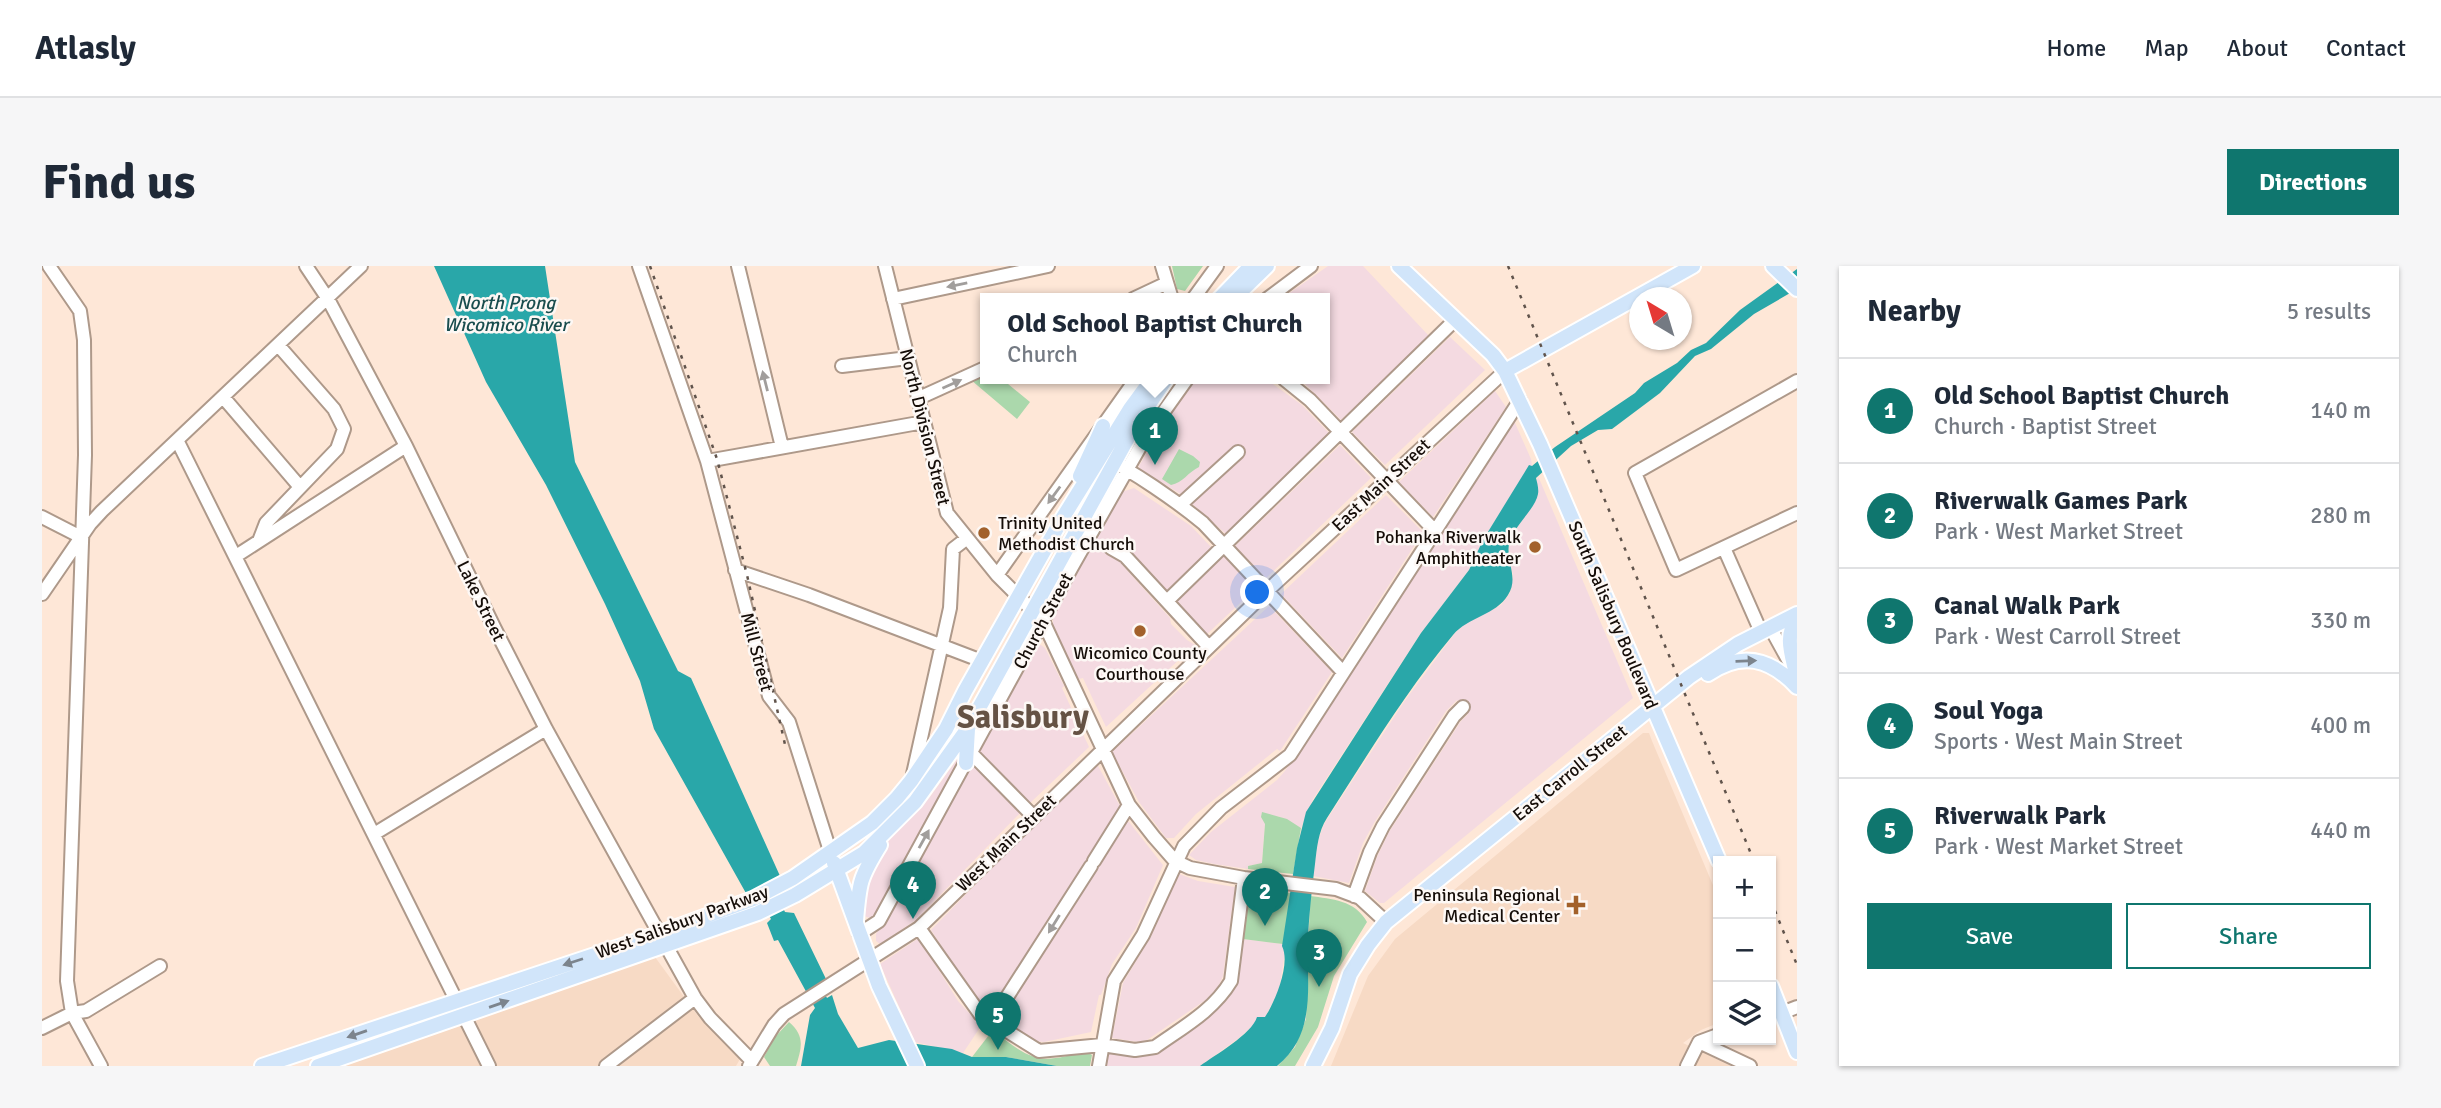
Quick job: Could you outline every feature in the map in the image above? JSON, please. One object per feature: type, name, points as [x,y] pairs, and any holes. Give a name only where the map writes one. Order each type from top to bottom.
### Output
[{"type":"main road","points":[[1225,293],[1251,266]]},
{"type":"main road","points":[[1239,293],[1267,266]]},
{"type":"main road","name":"South Salisbury Boulevard","points":[[1399,266],[1493,355],[1520,400],[1717,856]]},
{"type":"main road","name":"East Main Street","points":[[1504,371],[1692,266]]},
{"type":"main road","points":[[1773,266],[1797,289]]},
{"type":"main road","points":[[1062,519],[1149,384]]},
{"type":"main road","name":"West Salisbury Parkway","points":[[262,1066],[458,1000],[758,913],[795,895],[864,853],[915,802],[968,728],[1037,616],[1121,466],[1135,425],[1163,384]]},
{"type":"main road","points":[[1062,519],[1103,426]]},
{"type":"main road","name":"West Salisbury Parkway","points":[[318,1066],[465,1016],[664,939],[753,899],[831,854],[872,823],[911,781],[946,729],[1062,519]]},
{"type":"main road","name":"East Carroll Street","points":[[1313,1066],[1332,1028],[1350,974],[1368,945],[1387,922],[1689,677],[1715,658],[1797,614]]},
{"type":"main road","points":[[1797,620],[1789,635],[1797,679]]},
{"type":"main road","points":[[1689,677],[1707,674],[1731,662],[1752,660],[1774,667],[1797,679]]},
{"type":"main road","points":[[968,728],[969,758]]},
{"type":"main road","points":[[857,930],[859,883],[865,867],[889,830]]},
{"type":"main road","name":"Mill Street","points":[[831,854],[857,930],[916,1066]]},
{"type":"main road","points":[[1776,1015],[1797,1052]]},
{"type":"street","points":[[49,266],[80,311],[84,340],[85,455],[78,719],[67,981],[72,1013],[101,1066]]},
{"type":"street","name":"Lake Street","points":[[306,266],[328,299],[406,446],[546,729],[695,998],[750,1064]]},
{"type":"street","points":[[42,594],[102,511],[361,266]]},
{"type":"street","name":"Mill Street","points":[[639,266],[707,461],[769,696],[789,722],[831,854]]},
{"type":"street","points":[[738,266],[782,447]]},
{"type":"street","name":"North Division Street","points":[[884,266],[947,513],[997,575],[1037,616],[1129,805],[1175,861]]},
{"type":"street","points":[[893,299],[1048,266]]},
{"type":"street","points":[[1162,266],[1170,293]]},
{"type":"street","points":[[1198,293],[1217,266]]},
{"type":"street","points":[[1275,293],[1311,266]]},
{"type":"street","points":[[1146,293],[1167,283]]},
{"type":"street","points":[[1167,601],[1457,320]]},
{"type":"street","points":[[259,541],[267,523],[328,459],[342,437],[342,422],[334,409],[278,345]]},
{"type":"street","points":[[842,366],[908,358]]},
{"type":"street","points":[[919,398],[980,370]]},
{"type":"street","name":"East Main Street","points":[[1103,750],[1268,591],[1504,371]]},
{"type":"street","points":[[1797,381],[1635,473],[1676,570],[1797,513]]},
{"type":"street","points":[[997,575],[1132,384]]},
{"type":"street","points":[[1121,466],[1145,438],[1183,384]]},
{"type":"street","points":[[1290,384],[1310,400],[1435,531]]},
{"type":"street","points":[[223,397],[300,487]]},
{"type":"street","points":[[1099,1066],[1114,981],[1143,935],[1184,845],[1201,826],[1290,755],[1520,400]]},
{"type":"street","points":[[707,461],[924,422]]},
{"type":"street","points":[[177,440],[489,1066]]},
{"type":"street","points":[[236,556],[406,446]]},
{"type":"street","points":[[1180,505],[1238,452]]},
{"type":"street","points":[[1101,456],[1121,466],[1203,523],[1342,671]]},
{"type":"street","points":[[42,517],[81,537]]},
{"type":"street","points":[[911,781],[950,608],[953,549],[966,539]]},
{"type":"street","points":[[1111,548],[1125,556],[1209,647]]},
{"type":"street","points":[[1724,548],[1765,630],[1797,679]]},
{"type":"street","points":[[735,570],[809,595],[982,662]]},
{"type":"street","name":"Church Street","points":[[857,930],[879,921],[969,758],[1037,616]]},
{"type":"street","points":[[1354,895],[1383,827],[1454,716],[1463,707]]},
{"type":"street","points":[[374,834],[546,729]]},
{"type":"street","name":"West Main Street","points":[[750,1064],[784,1014],[919,928],[1103,750]]},
{"type":"street","points":[[969,758],[1033,816]]},
{"type":"street","points":[[991,1023],[1129,805]]},
{"type":"street","points":[[1175,861],[1206,872],[1336,889],[1354,895],[1372,907],[1387,922]]},
{"type":"street","points":[[919,928],[973,1005],[991,1023],[1039,1051],[1102,1045],[1135,1050],[1155,1047],[1208,1010],[1231,981],[1244,878]]},
{"type":"street","points":[[42,1028],[72,1013],[86,1011],[160,966]]},
{"type":"street","points":[[606,1066],[695,998]]},
{"type":"street","points":[[1776,1015],[1797,1007]]},
{"type":"street","points":[[1687,1066],[1699,1042],[1713,1037]]},
{"type":"street","points":[[1699,1042],[1750,1066]]},
{"type":"shaded area","points":[[1328,266],[1363,266],[1430,337],[1341,420],[1305,384],[1330,384],[1330,293],[1290,293]]},
{"type":"shaded area","points":[[1450,337],[1485,370],[1385,465],[1352,432]]},
{"type":"shaded area","points":[[1192,384],[1273,384],[1302,405],[1330,434],[1226,534],[1182,495],[1140,469],[1139,466],[1171,412]]},
{"type":"shaded area","points":[[1495,391],[1506,407],[1433,517],[1399,482]]},
{"type":"shaded area","points":[[1512,423],[1515,423],[1532,466],[1529,466],[1483,540],[1469,570],[1421,633],[1313,799],[1301,828],[1278,816],[1265,824],[1262,863],[1248,866],[1248,869],[1196,860],[1189,855],[1211,832],[1285,771]]},
{"type":"shaded area","points":[[1340,445],[1371,478],[1266,578],[1235,546]]},
{"type":"shaded area","points":[[1538,476],[1633,698],[1384,903],[1380,903],[1365,891],[1377,857],[1389,832],[1468,714],[1457,700],[1446,711],[1374,823],[1363,843],[1349,883],[1313,876],[1318,841],[1324,824],[1404,702],[1455,633],[1466,622],[1501,605],[1510,593],[1513,575],[1509,545],[1512,535],[1530,508]]},
{"type":"shaded area","points":[[1134,488],[1191,526],[1212,548],[1166,591],[1127,550],[1117,559],[1170,618],[1171,624],[1195,645],[1106,727],[1083,678],[1077,677],[1053,624],[1053,616],[1117,499],[1122,492]]},
{"type":"shaded area","points":[[1386,495],[1423,532],[1342,658],[1281,594]]},
{"type":"shaded area","points":[[1224,556],[1255,589],[1205,636],[1175,602]]},
{"type":"shaded area","points":[[1269,606],[1332,672],[1280,751],[1277,749],[1196,814],[1174,838],[1166,838],[1139,802],[1112,752]]},
{"type":"shaded area","points":[[1041,645],[1064,686],[1062,688],[1089,747],[1030,803],[980,754],[979,748],[1036,646]]},
{"type":"shaded area","name":"Peninsula Regional Medical Center","points":[[1643,733],[1649,733],[1713,885],[1713,1025],[1683,1043],[1731,1066],[1331,1066],[1368,976],[1395,939]]},
{"type":"shaded area","points":[[961,754],[961,763],[876,916],[864,916],[858,902],[880,850],[930,797]]},
{"type":"shaded area","points":[[1097,764],[1121,808],[1049,921],[990,1009],[987,1009],[978,1003],[931,930]]},
{"type":"shaded area","points":[[976,767],[1021,812],[916,920],[880,944],[876,941],[876,934],[971,768]]},
{"type":"shaded area","points":[[1126,822],[1129,822],[1163,865],[1136,928],[1112,964],[1099,995],[1091,1032],[1044,1042],[1035,1041],[999,1016]]},
{"type":"shaded area","points":[[1179,874],[1198,881],[1235,887],[1223,976],[1218,987],[1207,999],[1147,1040],[1138,1042],[1112,1038],[1123,983],[1151,936]]},
{"type":"shaded area","points":[[919,938],[958,1001],[981,1026],[963,1053],[915,1042],[880,964]]},
{"type":"shaded area","points":[[1243,939],[1283,944],[1285,952],[1279,991],[1265,1017],[1257,1018],[1256,1023],[1239,1038],[1200,1066],[1107,1066],[1108,1053],[1138,1057],[1157,1052],[1212,1014],[1226,1001],[1234,987]]},
{"type":"shaded area","points":[[655,957],[698,1016],[740,1059],[736,1066],[341,1066]]},
{"type":"green space","points":[[1172,266],[1203,266],[1185,291],[1177,289]]},
{"type":"green space","points":[[980,376],[980,384],[1008,384],[1030,402],[1017,419],[971,380]]},
{"type":"green space","points":[[1179,449],[1200,462],[1199,467],[1171,485],[1162,479]]},
{"type":"green space","points":[[1262,812],[1287,819],[1301,828],[1293,874],[1248,869],[1248,866],[1262,863],[1265,824],[1261,817]]},
{"type":"green space","points":[[1250,888],[1291,893],[1283,944],[1243,939]]},
{"type":"green space","points":[[1310,896],[1349,905],[1367,922],[1334,976],[1318,1027],[1295,1066],[1278,1066],[1295,1047],[1306,1019]]},
{"type":"green space","points":[[789,1022],[798,1032],[801,1042],[796,1066],[770,1066],[764,1057],[775,1037]]},
{"type":"green space","points":[[996,1031],[1019,1050],[1037,1058],[1087,1052],[1092,1055],[1090,1066],[1057,1066],[1006,1057],[972,1057],[989,1035]]},
{"type":"water","name":"North Prong Wicomico River","points":[[434,266],[545,266],[575,462],[678,671],[691,678],[780,876],[771,884],[785,912],[794,913],[826,979],[819,984],[827,998],[832,995],[838,1014],[858,1048],[889,1040],[952,1049],[972,1057],[1006,1057],[1057,1066],[801,1066],[810,1015],[815,1008],[778,940],[774,941],[767,923],[771,919],[755,891],[747,895],[654,729],[640,681],[605,604],[546,485],[486,382]]},
{"type":"water","points":[[1797,269],[1797,289],[1754,314],[1711,349],[1695,356],[1660,393],[1612,429],[1598,430],[1571,446],[1536,478],[1536,500],[1509,544],[1512,582],[1508,595],[1496,607],[1459,629],[1436,656],[1387,724],[1322,829],[1316,852],[1309,919],[1307,1007],[1299,1039],[1277,1066],[1200,1066],[1241,1037],[1257,1017],[1265,1017],[1269,1010],[1285,963],[1282,946],[1297,848],[1306,812],[1421,633],[1469,570],[1483,540],[1529,465],[1532,466],[1555,447],[1635,393],[1644,383],[1677,363],[1691,350],[1706,343],[1740,310]]},
{"type":"railway","points":[[650,266],[717,459],[747,575],[786,749]]},
{"type":"railway","points":[[1508,266],[1752,856]]},
{"type":"railway","points":[[1776,913],[1797,965]]},
{"type":"place","name":"Old School Baptist Church","points":[[1155,465]]},
{"type":"place","name":"Trinity United Methodist Church","points":[[984,533]]},
{"type":"place","name":"Pohanka Riverwalk Amphitheater","points":[[1535,547]]},
{"type":"place","name":"Wicomico County Courthouse","points":[[1140,631]]},
{"type":"place","name":"Peninsula Regional Medical Center","points":[[1576,905]]},
{"type":"place","name":"Soul Yoga","points":[[913,919]]},
{"type":"place","name":"Riverwalk Games Park","points":[[1265,926]]},
{"type":"place","name":"Canal Walk Park","points":[[1319,987]]},
{"type":"place","name":"Riverwalk Park","points":[[998,1050]]},
{"type":"district","name":"Salisbury","points":[[1023,717]]}]
